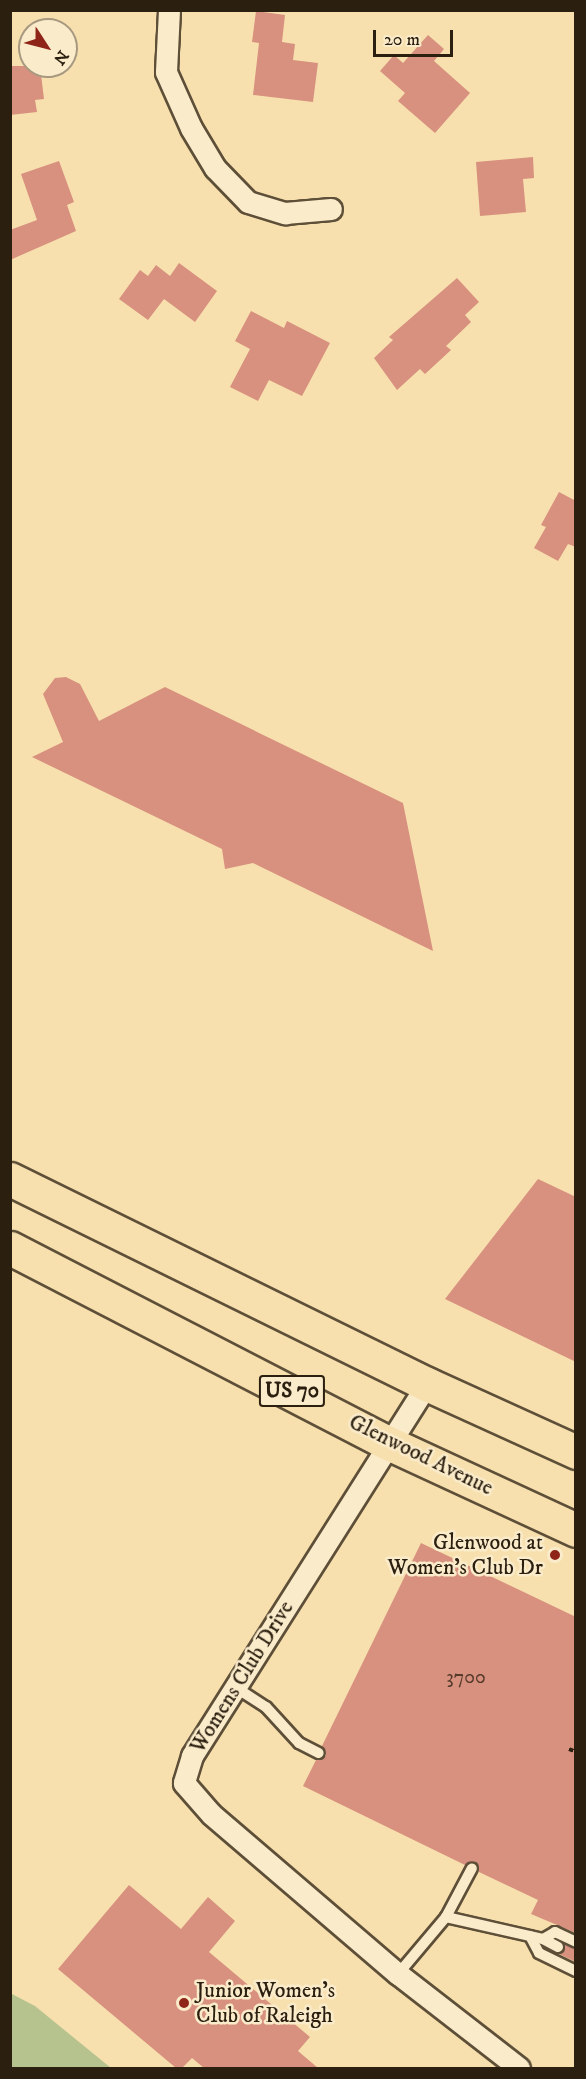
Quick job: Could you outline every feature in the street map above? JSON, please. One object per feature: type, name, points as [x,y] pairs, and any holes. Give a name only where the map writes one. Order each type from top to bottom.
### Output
[{"type":"main road","points":[[10,1179],[427,1384],[576,1452]]},
{"type":"main road","name":"Glenwood Avenue","points":[[10,1248],[388,1443],[576,1530]]},
{"type":"street","points":[[169,10],[166,72],[191,128],[215,168],[248,202],[285,213],[331,209]]},
{"type":"street","name":"Womens Club Drive","points":[[427,1384],[192,1756],[184,1783],[211,1814],[398,1974],[519,2068]]},
{"type":"lane","points":[[235,1687],[266,1707],[299,1743],[319,1753]]},
{"type":"lane","points":[[398,1974],[446,1917],[472,1868]]},
{"type":"lane","points":[[446,1917],[530,1936],[558,1947]]},
{"type":"lane","points":[[543,1940],[555,1932],[576,1942]]},
{"type":"lane","points":[[530,1936],[539,1953],[576,1971]]},
{"type":"path","points":[[569,1749],[576,1752]]},
{"type":"green space","points":[[10,1993],[35,2006],[111,2068],[11,2068]]},
{"type":"building","points":[[256,11],[285,15],[282,42],[295,44],[293,60],[318,63],[313,102],[253,95],[259,43],[252,42]]},
{"type":"building","points":[[428,35],[444,49],[434,61],[470,93],[435,133],[398,101],[405,93],[380,71],[394,55],[403,63]]},
{"type":"building","points":[[10,66],[18,66],[18,78],[41,78],[44,99],[35,100],[37,112],[10,115]]},
{"type":"building","points":[[533,157],[534,178],[523,179],[526,212],[480,216],[476,162]]},
{"type":"building","points":[[59,161],[74,202],[67,205],[76,231],[10,260],[10,230],[37,220],[21,174]]},
{"type":"building","points":[[179,263],[217,291],[195,322],[164,299],[148,320],[119,299],[140,270],[148,276],[156,265],[170,276]]},
{"type":"building","points":[[457,278],[479,302],[465,315],[471,322],[446,346],[451,350],[425,374],[420,369],[397,390],[374,358],[393,340],[389,337]]},
{"type":"building","points":[[251,311],[284,328],[287,321],[330,343],[302,396],[269,380],[258,401],[230,387],[250,349],[235,341]]},
{"type":"building","points":[[559,492],[576,501],[576,547],[568,544],[558,561],[534,548],[546,527],[541,525]]},
{"type":"building","points":[[66,677],[80,684],[99,721],[165,687],[403,803],[433,951],[253,863],[225,869],[222,849],[32,757],[63,742],[43,694],[55,678]]},
{"type":"building","points":[[538,1179],[576,1197],[576,1362],[445,1299]]},
{"type":"building","points":[[421,1543],[576,1617],[576,1933],[531,1914],[538,1900],[479,1872],[476,1862],[465,1865],[303,1786],[316,1760],[326,1756],[322,1746]]},
{"type":"building","name":"Junior Women's Club of Raleigh","points":[[129,1885],[181,1929],[208,1897],[235,1921],[209,1952],[310,2037],[298,2051],[318,2068],[204,2068],[192,2058],[182,2068],[176,2068],[58,1969]]},
{"type":"building","points":[[565,1945],[576,1949],[576,1962],[559,1954]]},
{"type":"place","name":"Glenwood at Women's Club Dr","points":[[555,1555]]},
{"type":"place","name":"Junior Women's Club of Raleigh","points":[[184,2003]]}]
